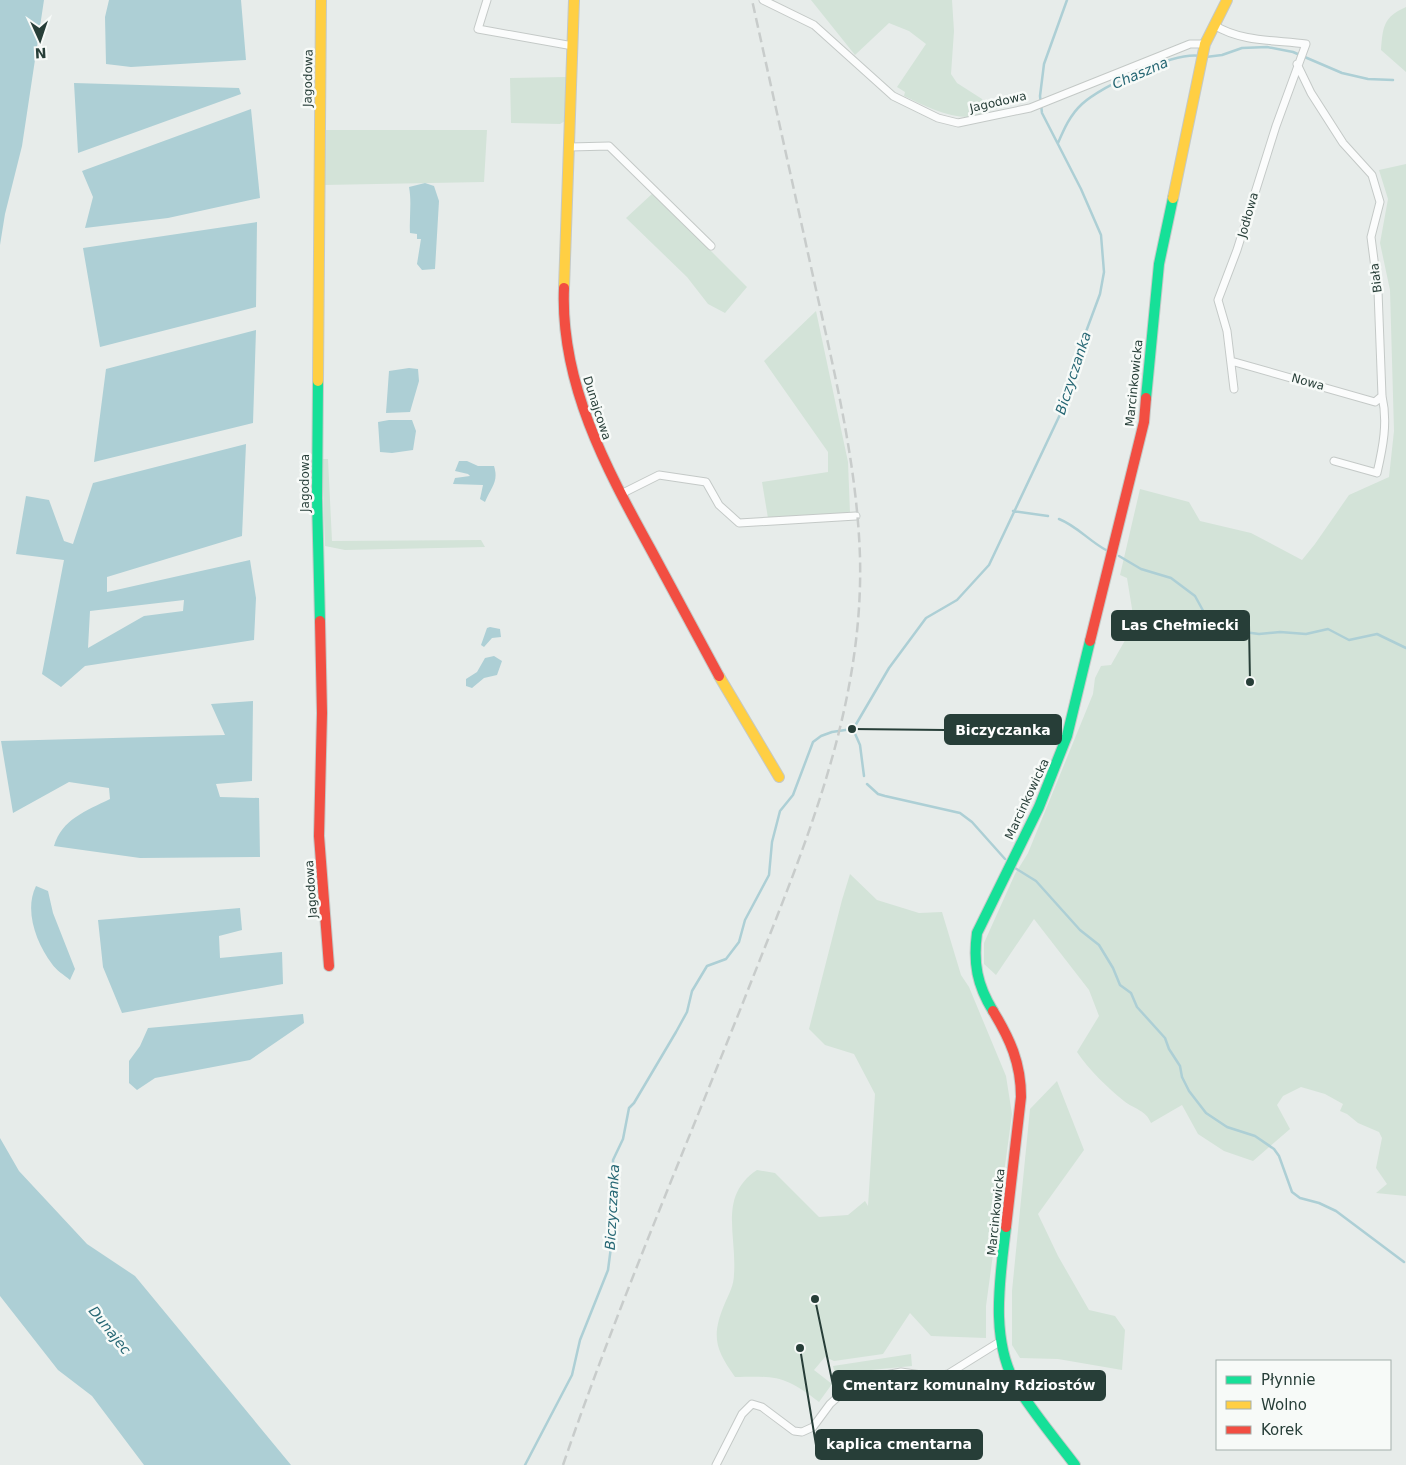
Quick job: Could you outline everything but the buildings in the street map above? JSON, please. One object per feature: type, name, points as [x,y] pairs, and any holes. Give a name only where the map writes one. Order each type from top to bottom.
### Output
[{"type":"street","name":"Jagodowa","points":[[321,0],[317,488],[322,713],[320,836],[328,966]]},
{"type":"street","points":[[487,0],[478,29],[573,46]]},
{"type":"street","name":"Dunajcowa","points":[[574,0],[563,311],[576,389],[598,449],[621,494],[746,724],[779,777]]},
{"type":"street","name":"Jagodowa","points":[[763,0],[814,25],[893,96],[938,118],[958,123],[975,121],[1030,108],[1190,44],[1204,52]]},
{"type":"street","name":"Marcinkowicka","points":[[1075,1465],[1017,1387],[1010,1374],[1001,1341],[1000,1290],[1021,1097],[1020,1074],[1016,1056],[977,984],[973,968],[972,951],[977,933],[1057,765],[1072,718],[1144,422],[1159,264],[1204,52],[1214,25],[1227,0]]},
{"type":"street","name":"Jodłowa","points":[[1214,25],[1225,32],[1242,37],[1306,44],[1256,187],[1238,250],[1218,300],[1227,331],[1234,388]]},
{"type":"street","name":"Biała","points":[[1300,58],[1311,93],[1343,143],[1372,175],[1380,202],[1371,237],[1378,291],[1385,432],[1377,473],[1334,461]]},
{"type":"street","points":[[570,147],[608,146],[711,246]]},
{"type":"street","name":"Nowa","points":[[1231,362],[1375,402],[1382,396]]},
{"type":"street","points":[[621,494],[659,475],[706,482],[720,506],[739,523],[856,516]]},
{"type":"street","points":[[716,1465],[742,1414],[752,1404],[762,1407],[794,1431],[808,1431],[830,1404],[856,1384],[890,1372],[940,1376],[948,1374],[1001,1341]]},
{"type":"green space","points":[[811,0],[952,0],[954,31],[951,74],[957,83],[982,99],[989,113],[967,117],[945,114],[904,96],[905,92],[897,87],[926,44],[909,31],[889,23],[855,55]]},
{"type":"green space","points":[[1406,7],[1406,72],[1381,50],[1386,24],[1393,15]]},
{"type":"green space","points":[[568,46],[565,121],[560,124],[511,123],[510,78],[566,77]]},
{"type":"green space","points":[[326,130],[487,130],[484,182],[323,185]]},
{"type":"green space","points":[[1406,164],[1406,1196],[1376,1193],[1387,1184],[1376,1168],[1382,1138],[1379,1132],[1358,1123],[1340,1111],[1343,1104],[1325,1094],[1301,1087],[1283,1096],[1277,1105],[1290,1129],[1253,1161],[1224,1151],[1198,1134],[1182,1105],[1151,1123],[1143,1112],[1124,1101],[1105,1085],[1077,1052],[1099,1016],[1089,990],[1034,919],[996,975],[984,964],[984,943],[1015,874],[1028,853],[1093,694],[1095,678],[1101,666],[1111,665],[1132,628],[1134,621],[1127,578],[1120,575],[1140,489],[1189,502],[1200,521],[1251,533],[1302,560],[1349,495],[1389,477],[1394,431],[1390,290],[1380,243],[1388,199],[1379,170]]},
{"type":"green space","points":[[653,193],[747,287],[725,313],[708,304],[687,277],[626,218]]},
{"type":"green space","points":[[816,311],[848,462],[850,513],[768,518],[762,482],[828,472],[828,452],[764,361]]},
{"type":"green space","points":[[322,459],[328,459],[332,541],[481,540],[485,547],[345,550],[325,546]]},
{"type":"green space","points":[[850,874],[877,900],[919,913],[942,912],[961,975],[969,987],[1006,1076],[1012,1114],[986,1306],[986,1338],[931,1336],[910,1313],[883,1354],[834,1361],[825,1357],[814,1370],[832,1384],[819,1402],[789,1382],[780,1379],[735,1377],[719,1350],[717,1334],[721,1315],[734,1278],[733,1204],[737,1192],[745,1180],[757,1170],[775,1173],[819,1217],[848,1215],[865,1201],[868,1206],[875,1094],[854,1054],[825,1045],[809,1029]]},
{"type":"green space","points":[[1057,1081],[1084,1150],[1038,1214],[1058,1256],[1089,1310],[1115,1316],[1125,1330],[1122,1370],[1058,1359],[1020,1358],[1012,1345],[1012,1291],[1030,1109]]},
{"type":"green space","points":[[911,1354],[912,1366],[871,1370],[871,1373],[836,1378],[833,1366]]},
{"type":"water","points":[[0,0],[44,0],[22,146],[5,214],[0,245]]},
{"type":"water","points":[[109,0],[241,0],[246,60],[131,67],[106,64],[105,17]]},
{"type":"water","points":[[74,83],[239,88],[241,94],[78,153]]},
{"type":"water","points":[[251,109],[260,198],[168,218],[85,228],[93,197],[82,171]]},
{"type":"water","points":[[425,183],[434,186],[439,201],[435,269],[422,270],[417,264],[421,239],[417,239],[417,234],[410,233],[409,187]]},
{"type":"water","points":[[257,222],[256,307],[100,347],[83,248]]},
{"type":"water","points":[[256,330],[253,423],[94,462],[106,369]]},
{"type":"water","points":[[409,368],[418,369],[419,381],[410,412],[386,413],[389,371]]},
{"type":"water","points":[[412,420],[416,431],[413,450],[392,453],[380,452],[378,422]]},
{"type":"water","points":[[246,444],[242,536],[107,577],[107,592],[250,560],[256,598],[254,640],[85,666],[61,687],[42,674],[64,560],[16,554],[26,496],[49,500],[64,541],[73,544],[93,483]],"holes":[[[184,600],[183,611],[144,616],[88,648],[90,611]]]},
{"type":"water","points":[[459,461],[467,461],[478,466],[494,466],[496,476],[494,484],[485,502],[480,499],[483,485],[453,484],[455,478],[470,476],[455,471]]},
{"type":"water","points":[[487,628],[500,629],[501,637],[492,638],[484,647],[481,645]]},
{"type":"water","points":[[494,656],[502,661],[497,675],[484,678],[472,688],[466,686],[466,679],[477,672],[485,658]]},
{"type":"water","points":[[253,701],[252,781],[216,784],[220,797],[259,798],[260,857],[140,858],[54,846],[69,822],[110,799],[109,788],[69,782],[13,813],[1,741],[225,735],[211,704]]},
{"type":"water","points":[[36,886],[48,891],[53,913],[75,969],[70,980],[46,956],[37,936],[31,905]]},
{"type":"water","points":[[240,908],[242,930],[219,936],[220,958],[282,952],[283,984],[122,1013],[103,967],[98,920]]},
{"type":"water","points":[[303,1014],[304,1023],[250,1060],[155,1078],[137,1090],[129,1083],[129,1061],[140,1046],[148,1028]]},
{"type":"water","name":"Dunajec","points":[[0,1138],[19,1171],[87,1244],[135,1276],[291,1465],[144,1465],[92,1396],[58,1370],[0,1296]]},
{"type":"waterway","name":"Biczyczanka","points":[[525,1465],[572,1375],[580,1340],[608,1270],[614,1224],[613,1160],[623,1139],[629,1108],[634,1103],[687,1012],[692,991],[707,966],[726,959],[739,942],[745,920],[769,875],[772,842],[780,811],[793,795],[813,742],[821,736],[852,729],[855,726],[889,668],[926,618],[957,600],[989,565],[1065,404],[1074,364],[1100,294],[1104,272],[1101,235],[1081,189],[1042,113],[1040,96],[1044,64],[1067,0]]},
{"type":"waterway","name":"Chaszna","points":[[1206,57],[1222,55],[1242,48],[1267,47],[1293,52],[1342,73],[1368,79],[1393,80]]},
{"type":"waterway","name":"Chaszna","points":[[1058,143],[1068,122],[1078,108],[1105,88],[1157,64],[1189,56],[1201,56]]},
{"type":"waterway","points":[[1013,511],[1048,516]]},
{"type":"waterway","points":[[1059,519],[1106,550]]},
{"type":"waterway","points":[[1119,556],[1141,569],[1171,578],[1195,596],[1206,616],[1212,623],[1222,629],[1259,634],[1280,632],[1306,634],[1328,629],[1349,640],[1377,634],[1406,648]]},
{"type":"waterway","points":[[853,729],[860,745],[864,776]]},
{"type":"waterway","points":[[867,784],[878,794],[960,813],[972,822],[1005,859]]},
{"type":"waterway","points":[[1015,868],[1036,881],[1080,930],[1099,945],[1113,968],[1120,985],[1131,993],[1137,1007],[1165,1038],[1169,1049],[1180,1066],[1182,1077],[1189,1091],[1206,1113],[1227,1127],[1255,1136],[1274,1149],[1279,1156],[1292,1192],[1300,1198],[1319,1203],[1336,1211],[1404,1262]]},
{"type":"railway","points":[[563,1465],[605,1348],[786,893],[806,838],[840,728],[851,672],[858,615],[860,557],[855,488],[850,454],[830,353],[752,0]]},
{"type":"traffic: fast","points":[[1146,398],[1159,264],[1173,198]]},
{"type":"traffic: fast","points":[[318,381],[317,498],[320,621]]},
{"type":"traffic: fast","points":[[993,1011],[983,992],[978,974],[976,964],[977,933],[1039,807],[1067,736],[1090,641]]},
{"type":"traffic: fast","points":[[1006,1227],[1001,1267],[999,1309],[1003,1351],[1009,1370],[1018,1388],[1038,1418],[1075,1465]]},
{"type":"traffic: slow","points":[[318,381],[321,0]]},
{"type":"traffic: slow","points":[[564,288],[574,0]]},
{"type":"traffic: slow","points":[[1173,198],[1205,44],[1227,0]]},
{"type":"traffic: slow","points":[[719,676],[779,777]]},
{"type":"traffic: jam","points":[[564,288],[565,323],[570,357],[578,391],[589,424],[617,487],[719,676]]},
{"type":"traffic: jam","points":[[1090,641],[1144,422],[1146,398]]},
{"type":"traffic: jam","points":[[320,621],[322,713],[319,836],[329,966]]},
{"type":"traffic: jam","points":[[993,1011],[1005,1031],[1017,1062],[1021,1097],[1006,1227]]},
{"type":"place","name":"Las Chełmiecki","points":[[1250,682]]},
{"type":"place","name":"Biczyczanka","points":[[852,729]]},
{"type":"place","name":"Cmentarz komunalny Rdziostów","points":[[815,1299]]},
{"type":"place","name":"kaplica cmentarna","points":[[800,1348]]}]
